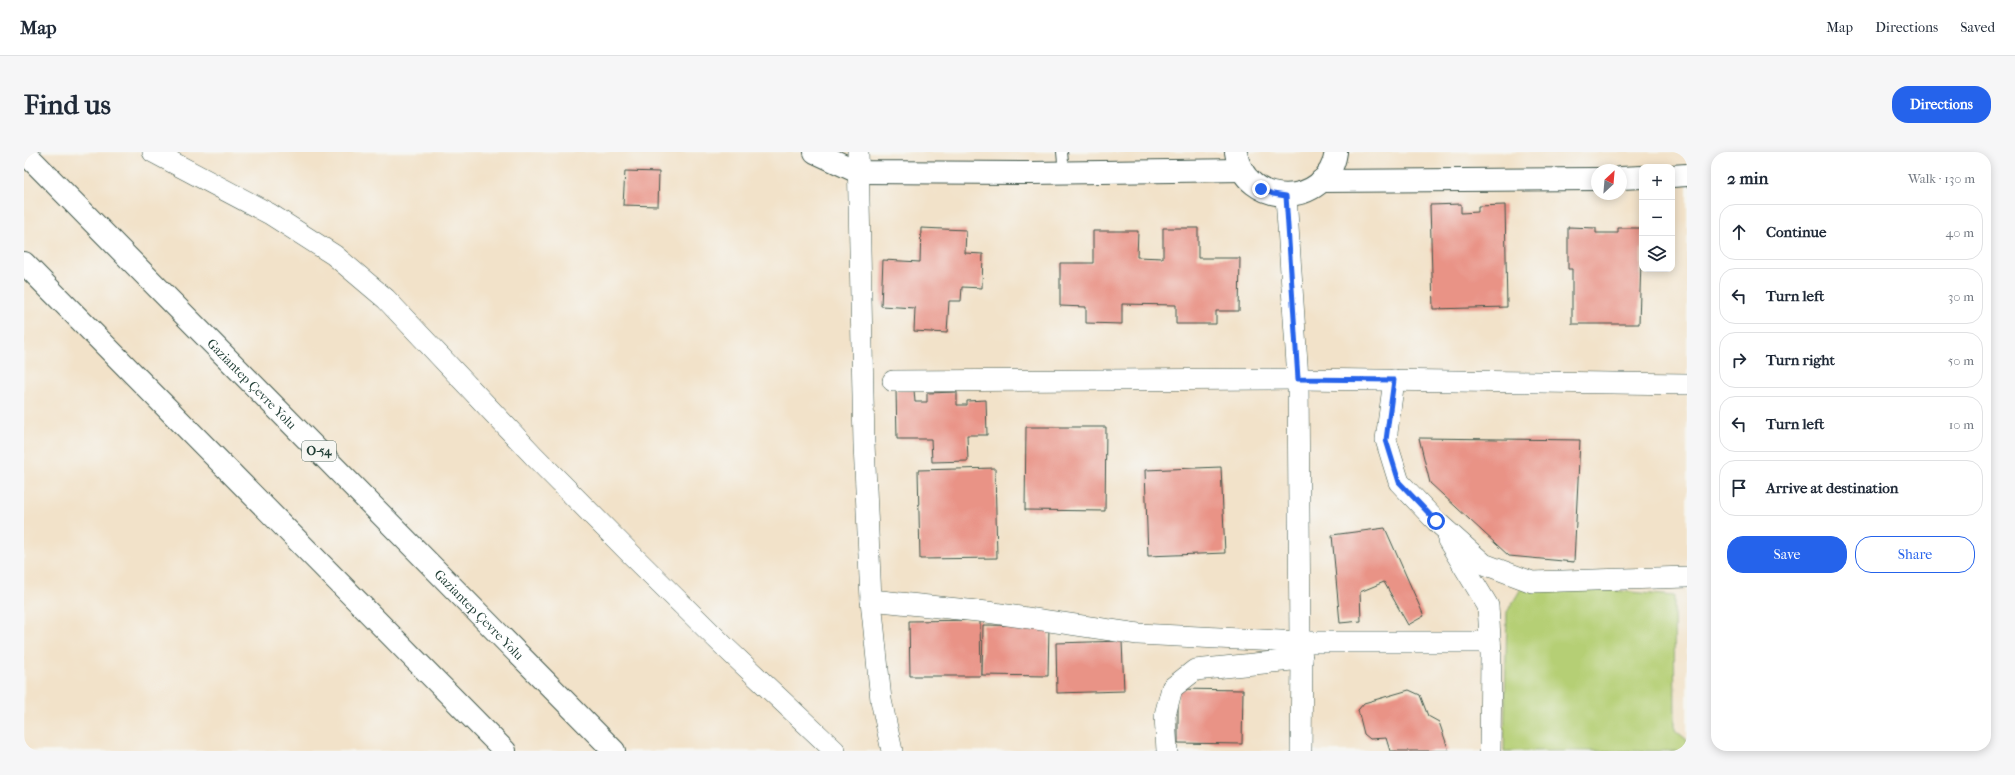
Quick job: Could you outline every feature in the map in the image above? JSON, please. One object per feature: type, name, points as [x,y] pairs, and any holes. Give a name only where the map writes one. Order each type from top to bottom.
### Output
[{"type":"main road","name":"Gaziantep Çevre Yolu","points":[[24,152],[614,751]]},
{"type":"main road","points":[[815,152],[858,162],[1239,161],[1250,180],[1261,189],[1273,194],[1286,196],[1299,194],[1311,189],[1322,181],[1330,171],[1336,152]]},
{"type":"main road","points":[[1675,176],[1687,175]]},
{"type":"main road","points":[[1627,178],[1639,177]]},
{"type":"main road","points":[[1322,181],[1591,179]]},
{"type":"main road","points":[[24,263],[505,751]]},
{"type":"street","points":[[153,152],[270,214],[334,255],[386,298],[534,456],[633,556],[727,649],[835,751]]},
{"type":"street","points":[[858,162],[864,444],[871,600],[881,700],[892,751]]},
{"type":"street","points":[[1286,196],[1298,379],[1301,751]]},
{"type":"street","points":[[893,380],[1298,379],[1687,384]]},
{"type":"street","points":[[1394,380],[1386,440],[1399,482],[1436,521],[1484,564],[1532,582],[1687,577]]},
{"type":"street","points":[[1436,521],[1488,606],[1490,642],[1490,751]]},
{"type":"street","points":[[871,600],[987,612],[1138,634],[1301,650],[1490,642]]},
{"type":"street","points":[[1167,751],[1165,715],[1172,688],[1195,670],[1301,650]]},
{"type":"green space","points":[[1525,582],[1674,596],[1675,730],[1687,740],[1687,751],[1504,751],[1507,612]]},
{"type":"building","points":[[625,171],[659,172],[658,206],[623,205]]},
{"type":"building","points":[[1461,204],[1461,213],[1478,212],[1478,206],[1505,205],[1507,307],[1433,309],[1430,205]]},
{"type":"building","points":[[1568,227],[1596,228],[1596,233],[1618,233],[1618,228],[1639,228],[1639,272],[1641,272],[1639,324],[1572,324],[1572,269],[1568,269]]},
{"type":"building","points":[[921,228],[966,230],[965,253],[983,254],[982,288],[962,287],[961,301],[949,301],[947,333],[914,331],[915,308],[881,306],[883,260],[920,262]]},
{"type":"building","points":[[1163,228],[1198,228],[1198,258],[1240,258],[1239,311],[1216,311],[1216,324],[1176,324],[1176,305],[1122,304],[1122,324],[1086,323],[1086,307],[1060,306],[1060,263],[1093,263],[1093,231],[1138,231],[1137,257],[1163,258]]},
{"type":"building","points":[[896,390],[914,390],[915,402],[927,402],[927,393],[957,392],[957,405],[967,405],[967,401],[986,400],[987,435],[967,435],[968,461],[932,462],[931,439],[897,439]]},
{"type":"building","points":[[1026,427],[1106,427],[1105,511],[1025,510]]},
{"type":"building","points":[[1419,438],[1580,440],[1574,562],[1509,556],[1430,483]]},
{"type":"building","points":[[1221,467],[1225,553],[1148,556],[1145,470]]},
{"type":"building","points":[[995,468],[997,558],[920,559],[918,470]]},
{"type":"building","points":[[1385,528],[1424,616],[1408,625],[1384,582],[1360,592],[1361,621],[1340,623],[1332,535]]},
{"type":"building","points":[[980,620],[981,676],[910,676],[909,621]]},
{"type":"building","points":[[983,625],[1049,626],[1048,676],[982,675]]},
{"type":"building","points":[[1122,641],[1124,691],[1057,693],[1056,643]]},
{"type":"building","points":[[1178,689],[1243,690],[1242,744],[1178,743]]},
{"type":"building","points":[[1409,690],[1420,695],[1428,716],[1439,722],[1449,751],[1390,751],[1386,738],[1370,739],[1364,734],[1358,710],[1364,703]]},
{"type":"route","points":[[1261,189],[1273,194],[1286,196],[1298,379],[1394,380],[1386,440],[1399,482],[1436,521]]}]
